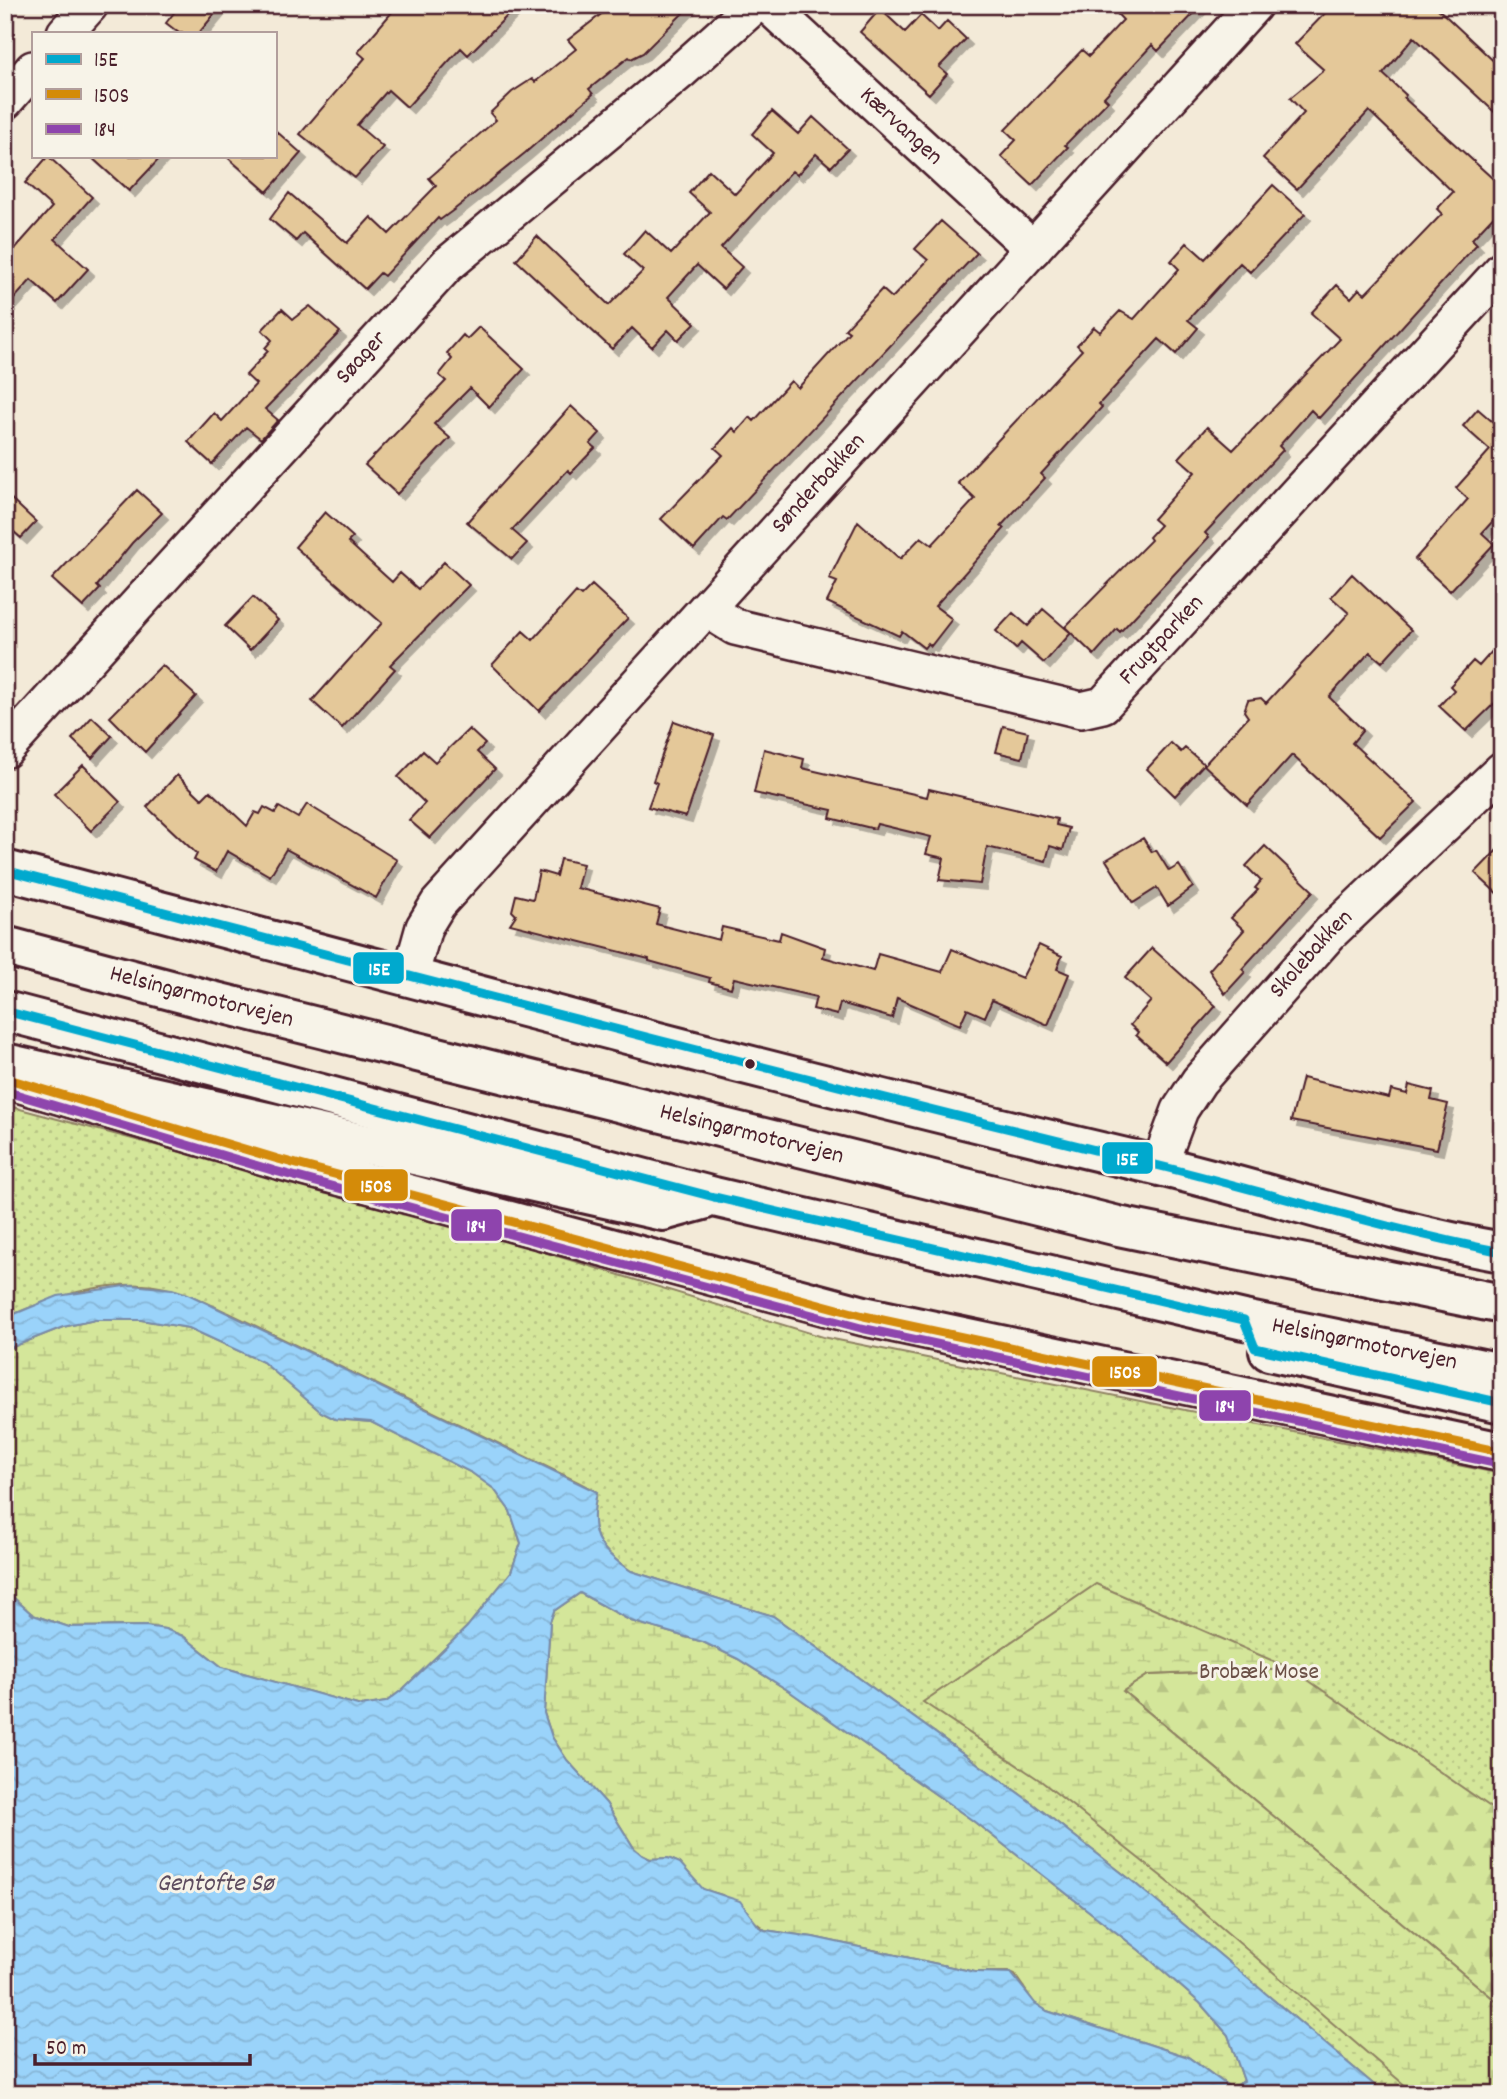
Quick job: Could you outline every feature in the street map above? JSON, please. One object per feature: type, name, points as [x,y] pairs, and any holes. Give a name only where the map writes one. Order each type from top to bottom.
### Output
[{"type":"main road","points":[[5,870],[410,977],[1159,1166],[1419,1237],[1502,1252]]},
{"type":"main road","name":"Helsingørmotorvejen","points":[[5,946],[212,1001],[1118,1226],[1502,1304]]},
{"type":"main road","name":"Helsingørmotorvejen","points":[[5,1011],[714,1196],[1244,1321],[1502,1373]]},
{"type":"main road","points":[[5,1063],[663,1211],[714,1196]]},
{"type":"main road","points":[[5,1078],[278,1159],[864,1316],[1502,1452]]},
{"type":"main road","points":[[1244,1321],[1255,1348],[1502,1403]]},
{"type":"street","points":[[66,32],[90,5]]},
{"type":"street","name":"Søager","points":[[5,750],[447,265],[682,70],[755,5]]},
{"type":"street","name":"Kærvangen","points":[[768,5],[1033,249]]},
{"type":"street","name":"Sønderbakken","points":[[410,977],[424,927],[438,904],[1254,5]]},
{"type":"street","points":[[5,101],[32,70]]},
{"type":"street","name":"Frugtparken","points":[[706,609],[735,627],[1081,710],[1103,705],[1502,270]]},
{"type":"street","name":"Skolebakken","points":[[1159,1166],[1180,1110],[1199,1081],[1330,933],[1502,770]]},
{"type":"green space","name":"Brobæk Mose","points":[[5,1105],[452,1224],[823,1337],[1502,1474],[1502,2094],[1385,2094],[1131,1880],[1028,1800],[773,1616],[631,1571],[619,1563],[602,1547],[595,1529],[594,1506],[597,1492],[578,1482],[229,1313],[174,1290],[153,1286],[109,1286],[66,1295],[5,1318]]},
{"type":"green space","points":[[95,1320],[141,1320],[189,1328],[263,1362],[321,1412],[335,1419],[371,1422],[472,1473],[494,1489],[510,1511],[521,1543],[511,1572],[467,1627],[402,1690],[386,1702],[361,1706],[222,1667],[183,1636],[165,1629],[145,1626],[69,1627],[33,1615],[5,1590],[5,1350],[63,1327]]},
{"type":"green space","points":[[1096,1584],[1292,1669],[1148,1675],[1123,1691],[1502,2006],[1502,2094],[1415,2094],[1166,1880],[1041,1781],[923,1702]]},
{"type":"green space","points":[[580,1593],[631,1621],[703,1642],[738,1659],[789,1691],[972,1820],[1139,1950],[1200,2003],[1228,2035],[1244,2081],[1231,2088],[1188,2057],[1047,2011],[1035,2004],[1015,1975],[1008,1972],[975,1972],[813,1937],[765,1930],[722,1895],[702,1889],[680,1863],[668,1858],[650,1859],[642,1855],[634,1848],[606,1803],[567,1760],[552,1737],[544,1713],[550,1622],[554,1611]]},
{"type":"green space","points":[[1292,1669],[1502,1815],[1502,2006],[1123,1691],[1148,1675]]},
{"type":"water","name":"Gentofte Sø","points":[[131,1285],[172,1289],[188,1294],[597,1492],[594,1518],[597,1538],[602,1547],[619,1563],[631,1571],[773,1616],[1028,1800],[1131,1880],[1385,2094],[5,2094],[5,1590],[33,1615],[69,1627],[146,1626],[165,1629],[183,1636],[222,1667],[361,1706],[386,1702],[467,1627],[511,1572],[521,1543],[510,1511],[494,1489],[472,1473],[371,1422],[335,1419],[321,1412],[263,1362],[189,1328],[141,1320],[95,1320],[63,1327],[5,1350],[5,1318],[58,1296]],"holes":[[[580,1593],[631,1621],[703,1642],[738,1659],[789,1691],[972,1820],[1139,1950],[1200,2003],[1228,2035],[1244,2081],[1231,2088],[1188,2057],[1047,2011],[1035,2003],[1011,1973],[975,1972],[813,1937],[765,1930],[759,1927],[740,1901],[703,1889],[680,1863],[668,1858],[650,1859],[642,1855],[634,1848],[606,1803],[567,1760],[552,1737],[544,1713],[550,1622],[554,1611]]]},
{"type":"building","points":[[180,5],[222,5],[200,32],[178,32],[166,23]]},
{"type":"building","points":[[398,5],[518,5],[468,55],[461,48],[407,107],[388,90],[357,125],[383,147],[355,178],[300,134],[365,58],[358,52]]},
{"type":"building","points":[[613,5],[691,5],[643,53],[631,59],[629,57],[589,89],[593,94],[525,153],[455,209],[440,220],[438,218],[384,276],[380,273],[365,289],[303,233],[296,241],[270,219],[289,193],[347,243],[371,217],[389,234],[436,186],[429,178],[496,120],[490,113],[512,92],[532,79],[535,82],[576,49],[568,40]]},
{"type":"building","points":[[1109,5],[1202,5],[1158,51],[1152,45],[1104,97],[1108,101],[1065,145],[1068,147],[1032,185],[1001,156],[1016,140],[1005,130],[1082,50],[1089,56],[1123,20]]},
{"type":"building","points":[[1333,5],[1434,5],[1502,69],[1502,119],[1414,37],[1383,74],[1406,95],[1404,98],[1502,187],[1502,207],[1472,239],[1477,244],[1319,418],[1311,410],[1279,446],[1283,450],[1205,533],[1209,537],[1120,632],[1117,629],[1094,655],[1065,627],[1151,540],[1149,537],[1160,525],[1153,519],[1195,472],[1179,458],[1207,427],[1233,450],[1340,339],[1311,313],[1337,285],[1351,298],[1359,289],[1365,294],[1442,214],[1437,209],[1453,192],[1369,111],[1297,189],[1263,158],[1304,113],[1290,98],[1324,70],[1295,44]]},
{"type":"building","points":[[880,9],[905,32],[921,15],[938,31],[947,21],[966,39],[939,67],[947,74],[929,94],[860,32]]},
{"type":"building","points":[[772,111],[798,134],[813,117],[848,149],[831,167],[816,154],[797,175],[792,171],[721,248],[742,267],[723,289],[697,265],[668,297],[695,323],[678,340],[668,330],[652,347],[632,328],[612,349],[516,260],[537,236],[609,305],[643,271],[624,254],[645,230],[671,254],[710,212],[689,193],[709,170],[735,194],[773,153],[752,134]]},
{"type":"building","points":[[276,131],[301,153],[267,192],[228,158],[276,158]]},
{"type":"building","points":[[46,158],[50,158],[92,197],[55,239],[88,269],[57,303],[31,280],[5,309],[5,260],[52,207],[25,183]]},
{"type":"building","points":[[92,158],[160,158],[129,191]]},
{"type":"building","points":[[1273,185],[1305,214],[1250,272],[1240,263],[1188,320],[1198,328],[1176,354],[1159,339],[1099,404],[1102,407],[1041,474],[1045,478],[1001,526],[1004,529],[935,606],[952,619],[931,646],[928,643],[924,648],[902,631],[899,636],[827,602],[837,582],[829,579],[858,521],[900,559],[921,537],[932,545],[975,499],[958,483],[1082,350],[1077,345],[1094,327],[1100,332],[1120,311],[1134,319],[1179,269],[1171,261],[1187,243],[1205,259]]},
{"type":"building","points":[[941,221],[977,253],[727,520],[723,517],[694,549],[661,519],[723,455],[715,448],[733,428],[737,432],[750,417],[754,421],[791,381],[798,388],[849,332],[845,329],[882,289],[892,298],[928,260],[915,249]]},
{"type":"building","points":[[310,306],[340,332],[265,409],[278,420],[261,439],[246,427],[212,464],[188,442],[214,413],[222,421],[256,384],[246,375],[268,351],[265,348],[272,340],[262,330],[282,309],[293,319]]},
{"type":"building","points":[[479,327],[524,369],[489,407],[470,388],[434,424],[450,438],[397,494],[365,465],[446,381],[439,375],[452,359],[447,353],[463,335],[467,339]]},
{"type":"building","points":[[571,406],[600,433],[590,444],[595,448],[571,473],[568,470],[512,530],[527,543],[512,559],[467,522]]},
{"type":"building","points":[[1478,409],[1502,430],[1502,511],[1482,533],[1494,544],[1450,591],[1415,559],[1468,499],[1456,488],[1490,450],[1463,426]]},
{"type":"building","points":[[137,490],[162,513],[132,543],[97,586],[100,589],[83,607],[52,579]]},
{"type":"building","points":[[5,493],[36,522],[21,538],[5,524]]},
{"type":"building","points":[[325,512],[353,537],[348,542],[392,582],[400,573],[418,589],[444,562],[469,585],[390,665],[395,669],[342,728],[312,701],[382,623],[295,547]]},
{"type":"building","points":[[1352,574],[1411,630],[1382,662],[1370,652],[1329,697],[1363,730],[1352,743],[1416,802],[1380,837],[1292,755],[1247,805],[1204,765],[1248,717],[1244,711],[1248,700],[1261,698],[1266,703],[1349,613],[1331,597]]},
{"type":"building","points":[[592,585],[628,618],[539,711],[492,665],[523,631],[533,640],[576,592],[581,596]]},
{"type":"building","points":[[253,597],[278,620],[250,650],[225,626]]},
{"type":"building","points":[[1043,609],[1071,633],[1044,663],[1021,643],[1016,649],[996,631],[1013,613],[1028,626]]},
{"type":"building","points":[[1502,640],[1502,696],[1466,731],[1439,706],[1454,690],[1450,686],[1473,661],[1479,666]]},
{"type":"building","points":[[162,665],[196,696],[145,752],[110,717]]},
{"type":"building","points":[[92,717],[112,736],[92,758],[72,739]]},
{"type":"building","points":[[674,721],[714,735],[686,817],[648,807],[657,783],[653,781]]},
{"type":"building","points":[[1003,726],[1028,732],[1022,758],[996,752]]},
{"type":"building","points":[[469,729],[485,744],[477,752],[495,769],[430,838],[409,820],[425,803],[398,777],[423,751],[435,762]]},
{"type":"building","points":[[1171,743],[1181,752],[1185,748],[1204,764],[1175,796],[1147,769]]},
{"type":"building","points":[[764,749],[804,759],[802,768],[927,797],[929,789],[1057,819],[1056,825],[1069,828],[1063,850],[1050,846],[1046,861],[987,847],[980,884],[939,880],[944,858],[926,854],[931,837],[877,824],[875,829],[830,818],[832,810],[754,793]]},
{"type":"building","points":[[83,765],[120,802],[91,831],[54,794]]},
{"type":"building","points":[[177,775],[202,799],[210,791],[247,826],[255,812],[260,814],[264,807],[275,813],[279,807],[298,818],[307,804],[397,860],[376,898],[286,849],[270,876],[227,851],[216,872],[194,860],[197,854],[147,807]]},
{"type":"building","points":[[1143,838],[1152,852],[1156,850],[1169,871],[1179,865],[1193,887],[1168,906],[1157,888],[1133,903],[1106,860]]},
{"type":"building","points":[[1502,845],[1502,898],[1475,873]]},
{"type":"building","points":[[1265,846],[1313,891],[1242,969],[1245,972],[1225,994],[1209,970],[1244,930],[1231,918],[1258,890],[1255,888],[1261,881],[1246,866]]},
{"type":"building","points":[[560,859],[583,864],[577,888],[660,909],[656,924],[719,940],[722,927],[779,940],[781,932],[825,948],[823,957],[873,971],[878,954],[942,972],[952,949],[1022,978],[1039,945],[1062,956],[1057,969],[1069,974],[1048,1025],[992,1000],[985,1017],[967,1009],[960,1025],[897,998],[892,1018],[840,1003],[837,1015],[813,1009],[816,997],[734,978],[731,988],[709,982],[710,978],[649,959],[510,924],[516,915],[512,911],[516,895],[533,899],[539,871],[556,876]]},
{"type":"building","points":[[1152,948],[1216,1006],[1166,1062],[1136,1035],[1138,1032],[1130,1025],[1151,1001],[1125,978]]},
{"type":"building","points":[[1302,1078],[1389,1098],[1391,1090],[1407,1094],[1409,1085],[1433,1091],[1431,1100],[1448,1104],[1437,1149],[1291,1121]]},
{"type":"transit line","name":"15E","points":[[5,870],[724,1057],[1415,1233],[1502,1252]]},
{"type":"transit line","name":"15E","points":[[5,1011],[714,1197],[1244,1320]]},
{"type":"transit line","name":"150S","points":[[5,1078],[278,1159],[864,1316],[1502,1452]]},
{"type":"transit line","name":"184","points":[[5,1091],[275,1171],[861,1328],[1499,1464]]},
{"type":"transit line","name":"15E","points":[[1244,1320],[1255,1348],[1502,1403]]}]
